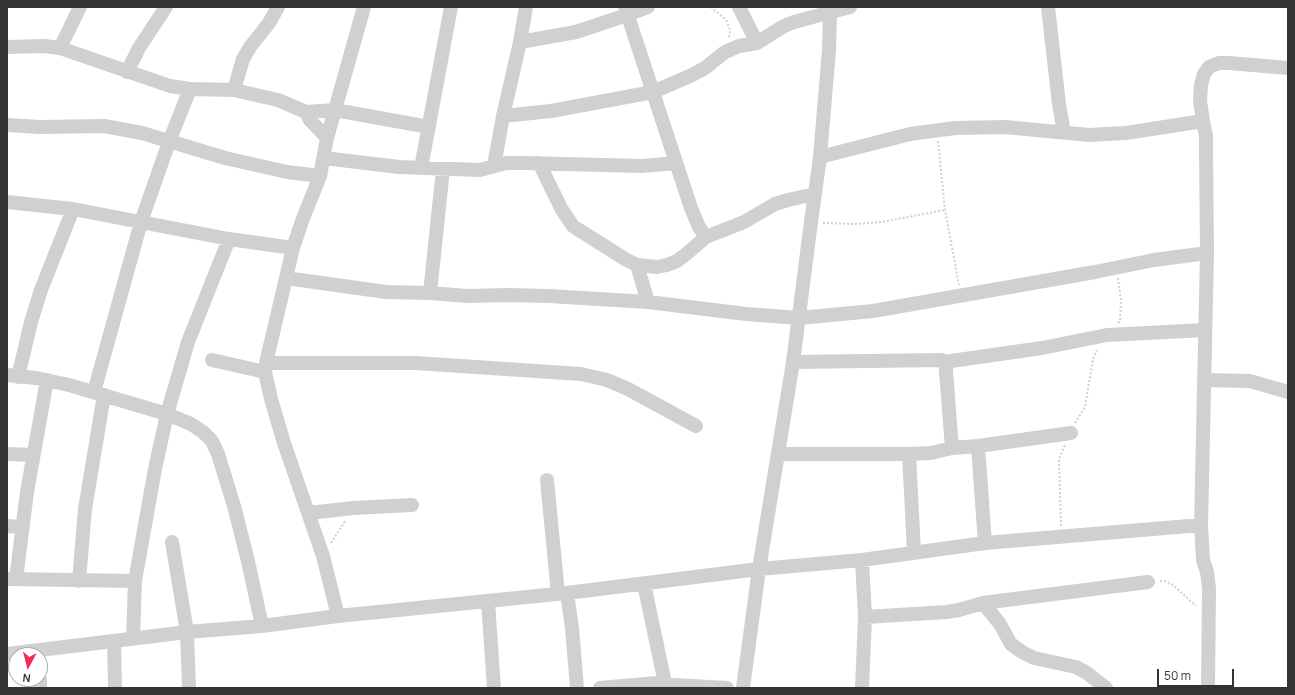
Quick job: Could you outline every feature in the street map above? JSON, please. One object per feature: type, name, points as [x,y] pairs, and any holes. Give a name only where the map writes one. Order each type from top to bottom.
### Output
[{"type":"street","points":[[60,48],[80,7]]},
{"type":"street","points":[[127,72],[139,48],[166,7]]},
{"type":"street","points":[[234,90],[243,60],[250,47],[269,23],[278,7]]},
{"type":"street","points":[[338,616],[323,556],[284,443],[271,399],[266,368],[294,248],[302,221],[320,176],[327,138],[364,7]]},
{"type":"street","points":[[421,168],[451,7]]},
{"type":"street","points":[[494,166],[526,7]]},
{"type":"street","points":[[520,42],[576,32],[626,11],[648,7]]},
{"type":"street","points":[[739,7],[757,43]]},
{"type":"street","points":[[504,116],[559,110],[653,92],[705,68],[725,52],[739,46],[757,43],[784,26],[850,7]]},
{"type":"street","points":[[1048,7],[1058,104],[1064,132]]},
{"type":"street","points":[[626,11],[690,208],[699,227],[706,237]]},
{"type":"street","points":[[743,688],[759,568],[793,362],[820,157],[829,50],[830,13]]},
{"type":"street","points":[[7,47],[44,46],[60,48],[170,86],[190,89],[234,90],[278,100],[306,112],[335,110],[429,127]]},
{"type":"street","points":[[1208,688],[1209,588],[1207,572],[1203,560],[1201,525],[1207,253],[1206,149],[1200,101],[1201,85],[1204,74],[1209,67],[1219,63],[1288,68]]},
{"type":"street","points":[[79,581],[85,509],[99,394],[141,222],[168,142],[190,89]]},
{"type":"street","points":[[306,112],[310,120],[327,138]]},
{"type":"street","points":[[820,157],[910,134],[964,127],[1005,127],[1089,135],[1115,134],[1203,121]]},
{"type":"street","points":[[7,125],[40,127],[104,126],[142,133],[225,158],[274,169],[320,176]]},
{"type":"street","points":[[324,158],[376,165],[480,170],[506,163],[642,166],[676,163]]},
{"type":"street","points":[[538,163],[562,210],[573,226],[636,265],[658,267],[667,265],[685,255],[706,237],[744,222],[775,204],[815,194]]},
{"type":"street","points":[[430,293],[443,169]]},
{"type":"street","points":[[7,202],[73,209],[229,238],[294,248]]},
{"type":"street","points":[[73,209],[39,297],[12,376],[47,380],[99,394],[167,414],[191,424],[203,432],[212,441],[218,454],[242,537],[262,626]]},
{"type":"street","points":[[133,639],[135,581],[155,469],[167,414],[188,342],[229,238]]},
{"type":"street","points":[[286,278],[386,292],[467,296],[549,296],[648,302],[746,314],[799,318],[873,311],[1117,268],[1154,260],[1207,253]]},
{"type":"street","points":[[636,265],[648,302]]},
{"type":"street","points":[[793,362],[940,360],[944,362],[1042,348],[1107,335],[1205,330]]},
{"type":"street","points":[[212,360],[266,368],[416,363],[581,374],[607,380],[628,389],[696,426]]},
{"type":"street","points":[[944,362],[952,448]]},
{"type":"street","points":[[47,380],[33,455],[22,527],[11,579],[135,581]]},
{"type":"street","points":[[1204,380],[1250,381],[1288,392]]},
{"type":"street","points":[[778,454],[931,453],[952,448],[978,446],[1071,433]]},
{"type":"street","points":[[978,446],[985,543]]},
{"type":"street","points":[[7,454],[33,455]]},
{"type":"street","points":[[909,454],[914,553]]},
{"type":"street","points":[[547,480],[562,594],[577,688]]},
{"type":"street","points":[[309,513],[353,508],[412,505]]},
{"type":"street","points":[[48,651],[187,632],[262,626],[338,616],[562,594],[759,568],[862,560],[985,543],[1201,525]]},
{"type":"street","points":[[7,526],[22,527]]},
{"type":"street","points":[[172,542],[187,632],[189,688]]},
{"type":"street","points":[[862,560],[865,617],[862,688]]},
{"type":"street","points":[[865,617],[947,612],[983,603],[1148,582]]},
{"type":"street","points":[[644,584],[666,686]]},
{"type":"street","points":[[488,602],[494,688]]},
{"type":"street","points":[[983,603],[1000,624],[1011,644],[1034,658],[1076,667],[1087,673],[1106,688]]},
{"type":"street","points":[[114,641],[115,688]]},
{"type":"street","points":[[600,688],[652,683],[666,686],[727,688]]},
{"type":"path","points":[[710,7],[726,20],[728,24],[730,35],[725,52]]},
{"type":"path","points":[[937,130],[945,210],[961,295]]},
{"type":"path","points":[[811,222],[856,224],[882,222],[945,210]]},
{"type":"path","points":[[1061,537],[1059,459],[1084,407],[1098,347],[1120,321],[1121,301],[1117,268]]},
{"type":"path","points":[[323,556],[353,508]]},
{"type":"path","points":[[1148,582],[1166,582],[1173,585],[1209,618]]}]
